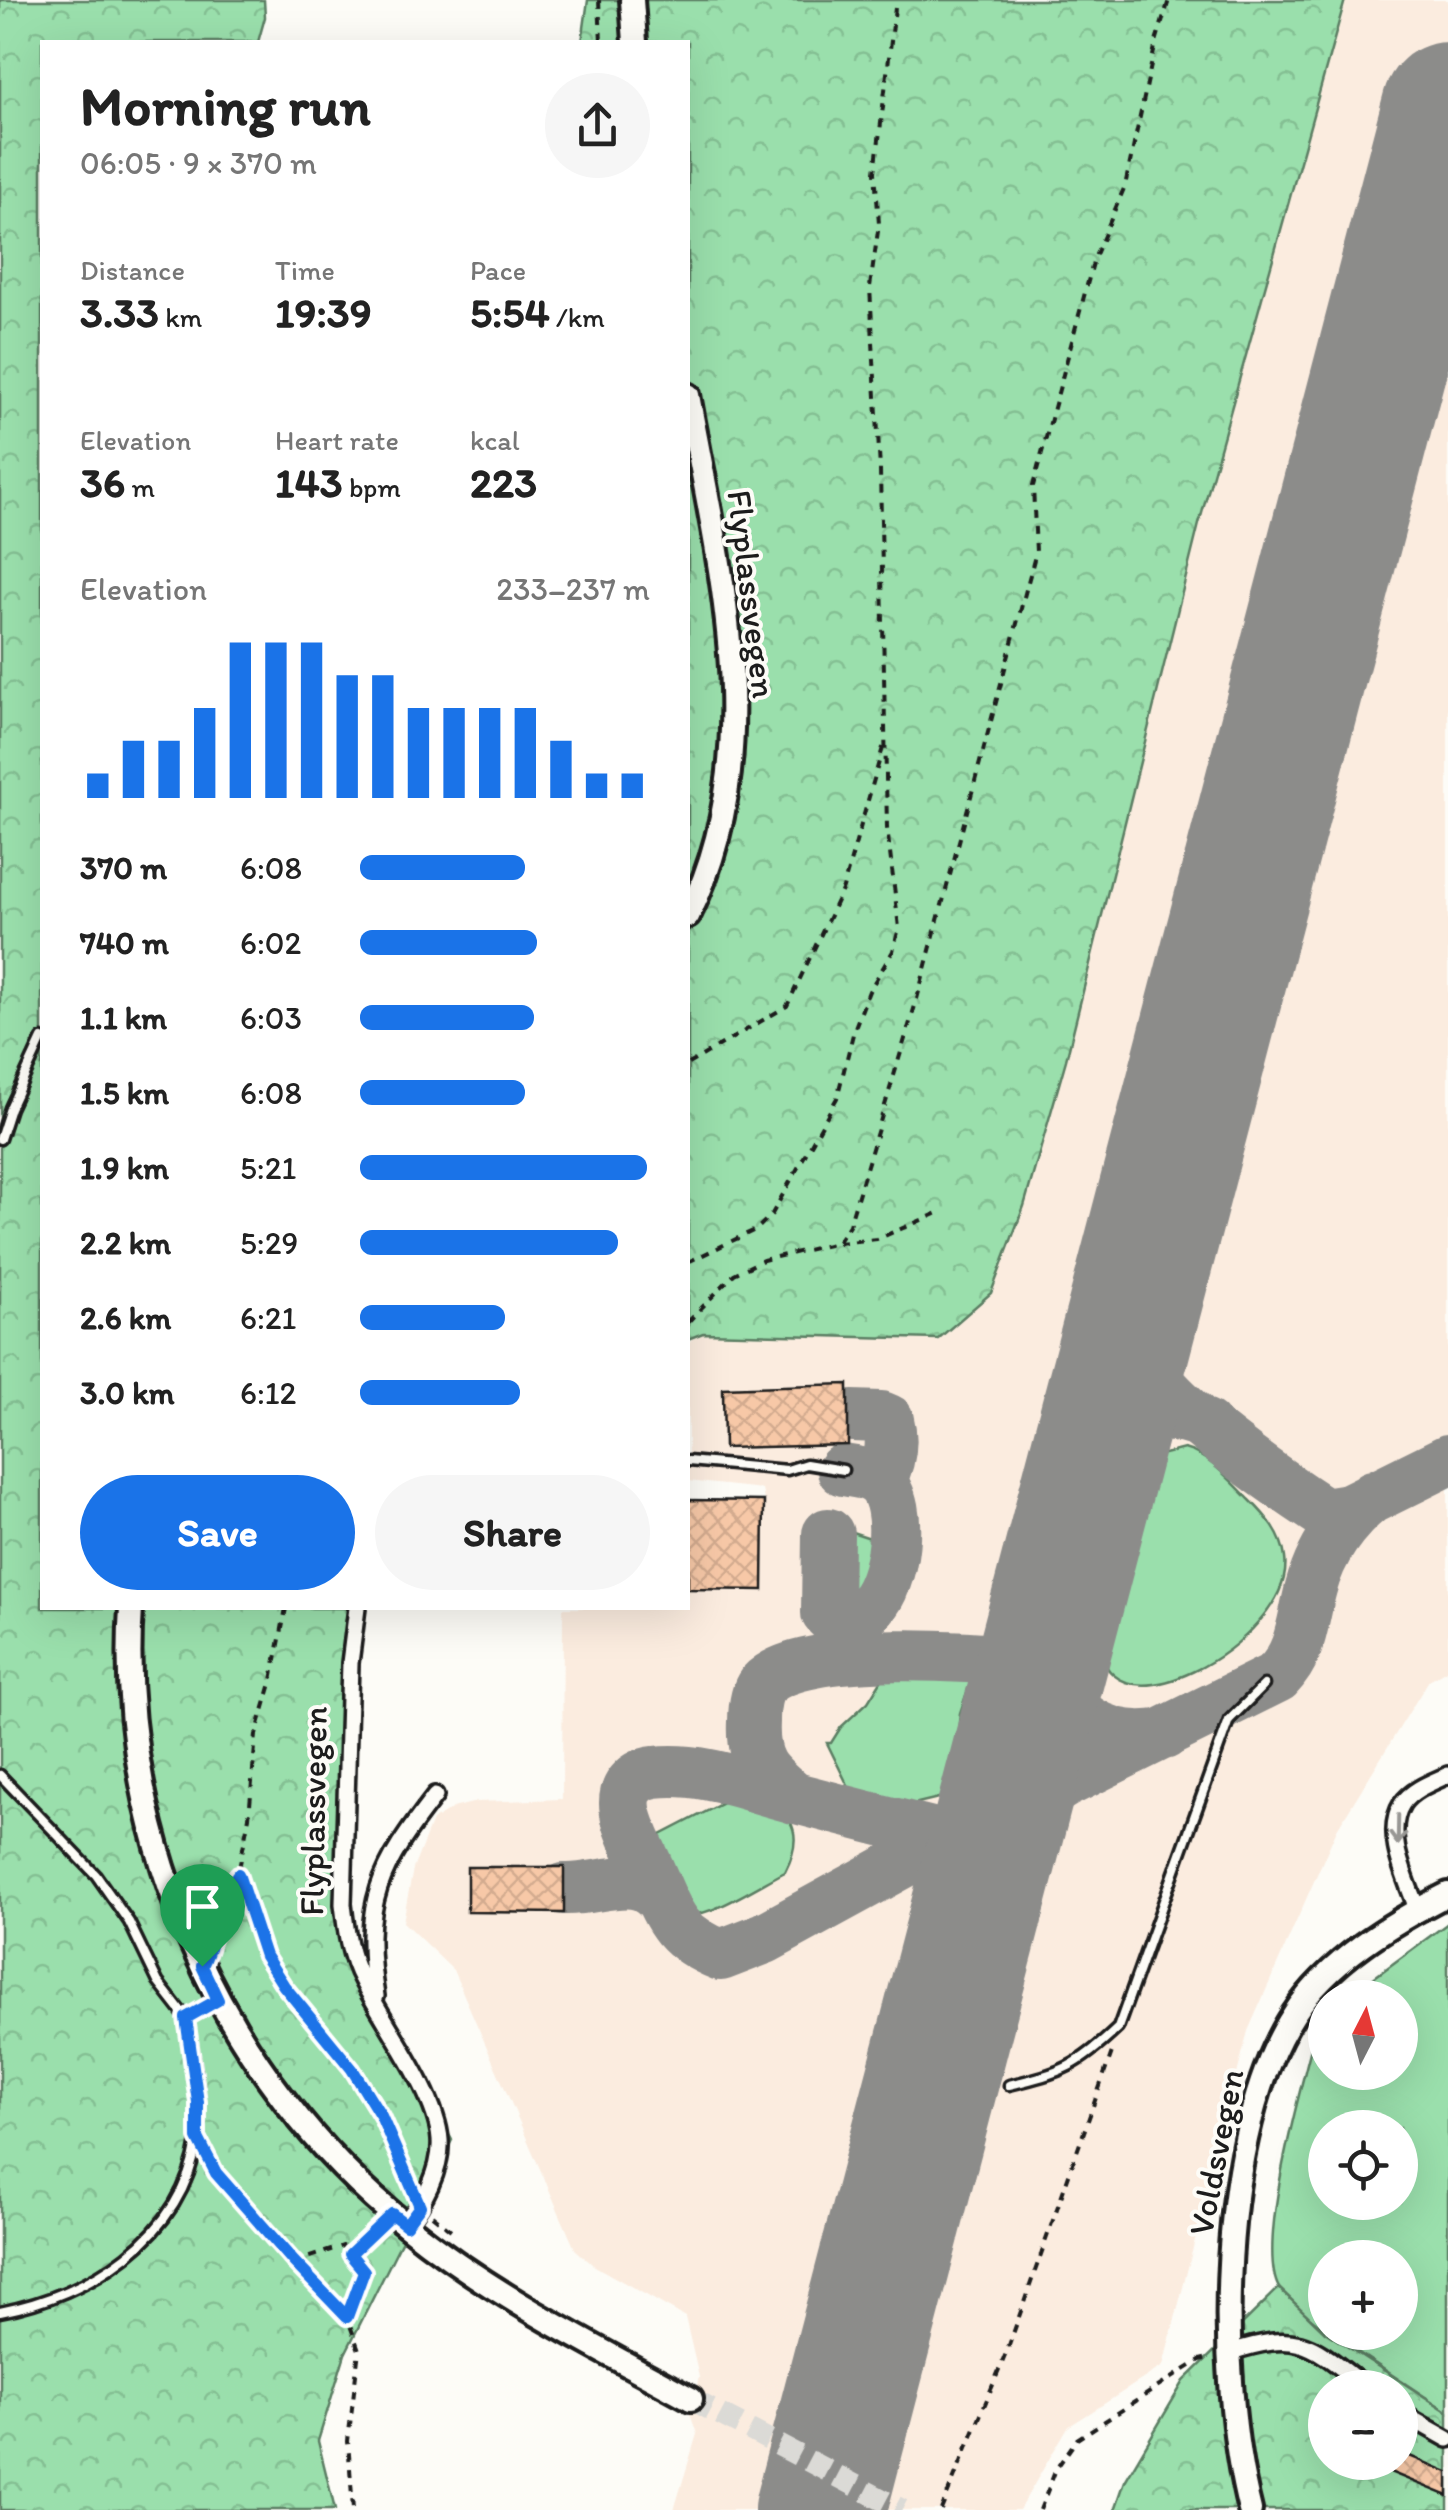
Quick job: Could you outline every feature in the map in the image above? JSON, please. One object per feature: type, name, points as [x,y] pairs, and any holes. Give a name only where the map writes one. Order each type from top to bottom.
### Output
[{"type":"main road","points":[[632,0],[635,40]]},
{"type":"main road","name":"Flyplassvegen","points":[[690,406],[726,612],[734,690],[725,798],[705,874],[690,911]]},
{"type":"main road","points":[[131,1610],[134,1722],[150,1818],[177,1910],[218,2000],[276,2090],[333,2157],[490,2286],[691,2399]]},
{"type":"main road","name":"Voldsvegen","points":[[1250,2510],[1243,2482],[1231,2352],[1232,2254],[1240,2178],[1266,2064],[1296,2011],[1320,1983],[1417,1910],[1448,1894]]},
{"type":"street","name":"Flyplassvegen","points":[[357,1610],[350,1663],[343,1904],[348,1941],[359,1976],[429,2102],[440,2141],[432,2178],[406,2215]]},
{"type":"street","points":[[1417,1910],[1395,1834],[1397,1817],[1402,1803],[1415,1791],[1448,1774]]},
{"type":"street","name":"Flyplassvegen","points":[[378,2010],[370,1957],[372,1908],[401,1841],[436,1796]]},
{"type":"street","points":[[1231,2352],[1266,2340],[1292,2340],[1321,2351],[1345,2370]]},
{"type":"street","points":[[1418,2422],[1448,2439]]},
{"type":"lane","points":[[0,1139],[40,1042]]},
{"type":"lane","points":[[690,1461],[789,1469],[806,1464],[843,1470]]},
{"type":"lane","points":[[782,1479],[789,1469]]},
{"type":"lane","points":[[1009,2085],[1048,2076],[1084,2060],[1118,2028],[1229,1720],[1264,1685]]},
{"type":"lane","points":[[0,1776],[96,1875],[129,1922],[158,1982],[186,2018],[198,2102],[198,2138],[192,2167],[172,2208],[148,2238],[112,2268],[71,2290],[32,2306],[0,2312]]},
{"type":"lane","points":[[186,2018],[218,2000]]},
{"type":"path","points":[[599,0],[601,40]]},
{"type":"path","points":[[690,1261],[756,1228],[772,1214],[837,1098],[868,991],[893,951],[899,928],[887,828],[880,470],[870,287],[879,224],[874,172],[896,0]]},
{"type":"path","points":[[837,1242],[849,1225],[917,999],[1036,552],[1034,486],[1094,259],[1124,186],[1169,0]]},
{"type":"path","points":[[690,1063],[787,1006],[843,888],[885,740]]},
{"type":"path","points":[[690,1320],[734,1274],[763,1260],[837,1242],[878,1239],[942,1211]]},
{"type":"path","points":[[202,1966],[210,1950],[224,1893],[238,1874],[249,1817],[256,1735],[286,1610]]},
{"type":"path","points":[[238,1874],[265,1956],[284,1986],[352,2069],[381,2116],[406,2215]]},
{"type":"path","points":[[941,2510],[1026,2300],[1109,2067],[1118,2028]]},
{"type":"path","points":[[198,2138],[216,2173],[347,2317],[359,2350],[348,2442],[353,2510]]},
{"type":"path","points":[[406,2215],[464,2241]]},
{"type":"path","points":[[350,2254],[406,2215]]},
{"type":"path","points":[[294,2262],[343,2246],[364,2271],[347,2317]]},
{"type":"path","points":[[1040,2510],[1056,2468],[1077,2439],[1200,2360],[1231,2352]]},
{"type":"shaded area","points":[[1345,0],[1448,0],[1448,1669],[1429,1680],[1337,1829],[1248,2031],[1163,2366],[1068,2427],[1019,2510],[674,2510],[697,2434],[690,2414],[699,2377],[685,2317],[593,2265],[575,2249],[453,1970],[403,1922],[413,1869],[432,1821],[453,1808],[476,1802],[562,1799],[563,1610],[690,1610],[690,1552],[764,1501],[762,1489],[690,1481],[690,1341],[737,1275],[1024,1206],[1066,1060],[1199,524]]},
{"type":"green space","points":[[0,0],[264,0],[265,17],[259,40],[40,40],[40,1610],[352,1610],[345,1639],[340,1831],[353,1930],[378,2008],[452,2140],[345,2354],[318,2441],[335,2510],[0,2510]]},
{"type":"green space","points":[[588,0],[1345,0],[1199,524],[1066,1060],[1024,1206],[991,1293],[938,1339],[703,1333],[690,1338],[690,40],[582,40]]},
{"type":"green space","points":[[1184,1449],[1220,1470],[1273,1526],[1285,1558],[1280,1590],[1259,1621],[1229,1650],[1193,1671],[1157,1683],[1126,1682],[1105,1664],[1099,1626],[1139,1477],[1156,1456]]},
{"type":"green space","points":[[849,1531],[873,1539],[870,1585],[849,1590]]},
{"type":"green space","points":[[955,1671],[977,1683],[969,1686],[960,1713],[951,1795],[897,1808],[854,1798],[827,1743],[868,1702],[886,1673]]},
{"type":"green space","points":[[744,1798],[773,1806],[790,1822],[794,1844],[785,1872],[722,1905],[687,1915],[660,1860],[659,1836],[723,1803]]},
{"type":"green space","points":[[1448,1923],[1448,2412],[1418,2392],[1418,2370],[1385,2370],[1355,2350],[1418,2350],[1418,2240],[1308,2240],[1308,2316],[1279,2288],[1273,2267],[1273,2238],[1291,2126],[1308,2059],[1308,2090],[1418,2090],[1418,1980],[1371,1980]]},
{"type":"green space","points":[[1279,2288],[1308,2316],[1308,2350],[1353,2350],[1383,2370],[1308,2370],[1308,2480],[1418,2480],[1418,2392],[1448,2412],[1448,2510],[1115,2510],[1125,2481],[1184,2381]]},
{"type":"building","points":[[848,1384],[848,1445],[724,1448],[723,1388]]},
{"type":"building","points":[[690,1500],[764,1501],[763,1590],[690,1589]]},
{"type":"building","points":[[467,1867],[564,1867],[564,1913],[467,1912]]},
{"type":"building","points":[[1418,2460],[1448,2472],[1448,2496],[1409,2480],[1418,2480]]},
{"type":"taxiway","points":[[1140,1288],[1141,1345],[1158,1381],[1226,1444],[1324,1513],[1349,1509],[1448,1460]]},
{"type":"taxiway","points":[[1089,1482],[1122,1433],[1149,1417],[1165,1415],[1206,1425]]},
{"type":"taxiway","points":[[852,1416],[888,1420],[890,1452],[880,1482]]},
{"type":"taxiway","points":[[828,1534],[827,1613],[837,1623],[864,1612],[879,1595],[894,1544],[888,1493],[872,1477],[843,1470]]},
{"type":"taxiway","points":[[983,1888],[976,1858],[952,1838],[726,1779],[691,1772],[651,1773],[634,1781],[626,1796],[634,1837],[666,1909],[681,1930],[721,1955],[765,1938],[924,1851],[952,1838],[978,1836],[1065,1782],[1277,1677],[1296,1647],[1315,1574],[1327,1549],[1352,1515],[1373,1496]]},
{"type":"taxiway","points":[[794,1798],[768,1774],[758,1757],[755,1702],[762,1685],[782,1671],[813,1662],[895,1655],[1041,1663],[1062,1698],[1090,1722],[1123,1735],[1164,1734]]},
{"type":"taxiway","points":[[564,1889],[630,1883],[653,1891],[663,1902]]},
{"type":"runway","points":[[820,2510],[1448,108]]},
{"type":"tunnel","points":[[691,2399],[902,2510]]},
{"type":"route","points":[[238,1874],[265,1956],[284,1986],[352,2069],[385,2124],[420,2206],[406,2225],[392,2214],[350,2254],[364,2271],[347,2317],[216,2173],[198,2138],[198,2102],[186,2018],[218,2000],[202,1966],[210,1950],[224,1893],[238,1874]]}]
